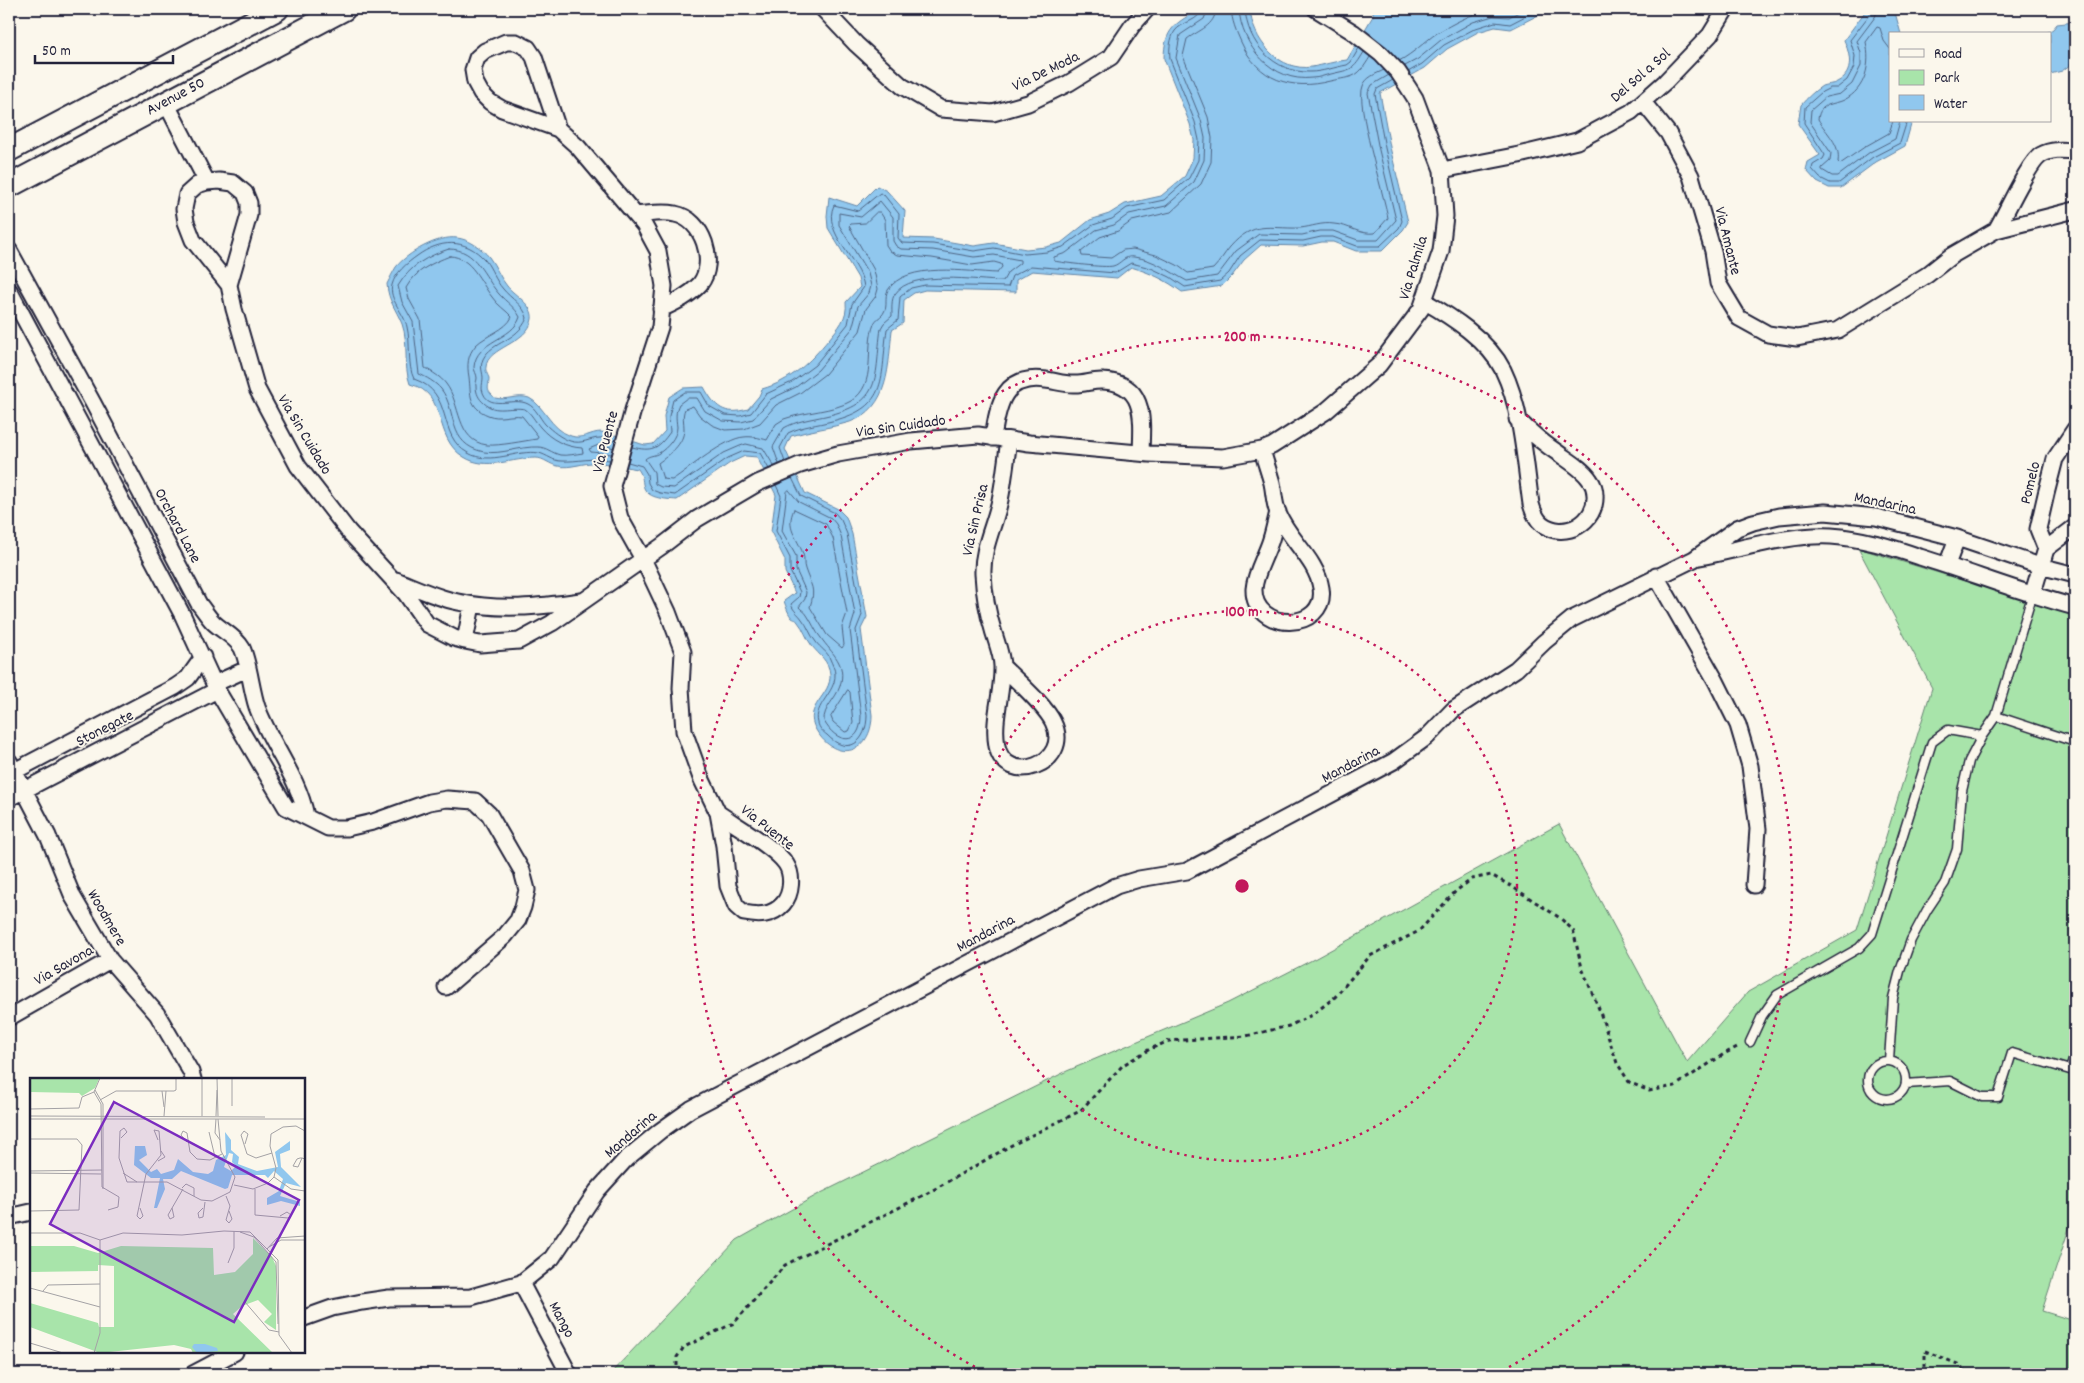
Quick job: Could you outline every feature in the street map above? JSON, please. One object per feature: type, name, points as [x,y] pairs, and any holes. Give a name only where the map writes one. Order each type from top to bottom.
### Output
[{"type":"main road","name":"Avenue 50","points":[[9,150],[277,9]]},
{"type":"main road","points":[[307,28],[337,9]]},
{"type":"main road","name":"Avenue 50","points":[[9,186],[344,9]]},
{"type":"street","name":"Via De Moda","points":[[822,9],[856,44],[902,86],[940,110],[993,112],[1028,103],[1069,83],[1111,57],[1142,10]]},
{"type":"street","name":"Via Palmila","points":[[1262,450],[1272,446],[1325,412],[1379,365],[1421,309],[1441,251],[1445,216],[1442,170],[1414,98],[1398,72],[1381,54],[1352,32],[1316,9]]},
{"type":"street","name":"Del Sol a Sol","points":[[1442,170],[1520,155],[1577,141],[1631,112],[1665,82],[1710,35],[1726,9]]},
{"type":"street","name":"Via Puente","points":[[558,129],[534,57],[528,48],[516,42],[506,42],[496,45],[477,58],[473,70],[475,82],[490,102],[502,109],[558,129],[578,147],[636,215],[658,251],[664,286],[660,327],[632,410],[612,486],[620,518],[643,559],[668,612],[683,652],[681,688],[684,732],[701,778],[718,813],[728,886],[736,906],[744,913],[754,915],[766,914],[778,909],[787,899],[790,887],[787,865],[777,854],[718,813]]},
{"type":"street","name":"Via Amante","points":[[1643,102],[1668,133],[1691,176],[1713,251],[1718,283],[1739,318],[1768,334],[1797,338],[1838,330],[1927,275],[1951,256],[1996,230],[2075,210]]},
{"type":"street","points":[[166,103],[207,182]]},
{"type":"street","points":[[1996,230],[2030,167],[2039,156],[2051,151],[2075,151]]},
{"type":"street","name":"Via Sin Cuidado","points":[[229,285],[249,215],[248,203],[245,194],[233,183],[207,182],[197,185],[188,194],[184,209],[186,222],[194,240],[229,285],[234,309],[258,390],[298,466],[349,532],[406,594],[427,624],[454,638],[480,644],[519,641],[552,623],[697,519],[765,480],[800,465],[838,454],[911,441],[978,435],[1141,454],[1223,457],[1262,450]]},
{"type":"street","points":[[636,215],[676,214],[688,219],[698,230],[706,246],[707,266],[701,282],[687,296],[661,309]]},
{"type":"street","name":"Orchard Lane","points":[[9,250],[93,403],[199,604],[214,623],[241,646],[247,660],[247,669],[258,710],[302,796],[306,816]]},
{"type":"street","points":[[9,290],[183,616],[216,687],[286,807],[328,828],[347,828],[373,822],[429,802],[447,799],[474,802],[489,814],[522,871],[526,890],[523,907],[518,920],[504,936],[446,987]]},
{"type":"street","points":[[1424,301],[1454,318],[1480,341],[1503,370],[1514,401],[1531,504],[1534,514],[1541,523],[1550,528],[1565,530],[1581,525],[1590,516],[1595,505],[1595,492],[1590,480],[1582,471],[1517,419]]},
{"type":"street","points":[[993,438],[1000,403],[1013,385],[1022,380],[1046,380],[1080,385],[1100,380],[1116,382],[1126,387],[1140,406],[1142,417],[1141,454]]},
{"type":"street","name":"Pomelo","points":[[2046,550],[2038,529],[2046,494],[2055,459],[2075,429]]},
{"type":"street","name":"Via Sin Prisa","points":[[1002,666],[1047,713],[1058,732],[1058,742],[1053,753],[1038,765],[1026,768],[1014,767],[1004,762],[998,752],[995,728],[1002,666],[988,613],[983,562],[1000,500],[1009,440]]},
{"type":"street","points":[[1262,450],[1278,512],[1291,536],[1313,567],[1320,580],[1322,591],[1319,602],[1313,612],[1301,621],[1289,623],[1276,620],[1267,614],[1257,602],[1254,589],[1259,570],[1270,543],[1278,512]]},
{"type":"street","name":"Mandarina","points":[[1694,559],[1737,528],[1761,520],[1806,513],[1848,513],[1957,538],[2040,566],[2075,575]]},
{"type":"street","points":[[2032,596],[2046,550],[2075,528]]},
{"type":"street","name":"Mandarina","points":[[305,1318],[332,1308],[362,1302],[389,1298],[471,1297],[521,1283],[552,1258],[597,1191],[626,1160],[660,1131],[691,1109],[1116,886],[1188,871],[1394,761],[1427,737],[1453,710],[1516,669],[1572,618],[1694,559],[1778,540],[1831,536],[1862,540],[1947,565],[2032,596],[2075,607]]},
{"type":"street","points":[[1947,565],[1957,538]]},
{"type":"street","points":[[1656,576],[1716,681],[1738,725],[1750,766],[1758,829],[1754,885]]},
{"type":"street","name":"Via Sin Cuidado","points":[[392,579],[456,602],[489,607],[530,608],[584,600]]},
{"type":"street","points":[[465,641],[472,605]]},
{"type":"street","name":"Stonegate","points":[[10,769],[176,687],[188,678],[203,657]]},
{"type":"street","name":"Stonegate","points":[[9,798],[247,669]]},
{"type":"street","name":"Woodmere","points":[[10,769],[48,836],[73,897],[110,960],[157,1014],[191,1072],[192,1078]]},
{"type":"street","name":"Via Savona","points":[[10,1017],[110,960]]},
{"type":"street","points":[[9,1217],[30,1212]]},
{"type":"street","name":"Mango","points":[[521,1283],[570,1374]]},
{"type":"street","points":[[193,1374],[233,1353]]},
{"type":"lane","points":[[1889,1061],[1893,998],[1900,971],[1911,940],[1927,910],[1945,883],[1957,849],[1962,791],[1969,761],[1982,736],[1996,716],[2032,596]]},
{"type":"lane","points":[[1996,716],[2075,742]]},
{"type":"lane","points":[[1750,1042],[1762,1016],[1777,995],[1859,948],[1872,934],[1932,742],[1948,730],[1982,736]]},
{"type":"lane","points":[[1906,1084],[1950,1081],[1982,1097],[1998,1097],[2012,1053],[2070,1070],[2075,1054]]},
{"type":"lane","points":[[1889,1061],[1899,1065],[1905,1073],[1906,1084],[1902,1093],[1893,1098],[1883,1099],[1874,1095],[1868,1087],[1868,1077],[1872,1068],[1880,1062],[1889,1061]]},
{"type":"path","points":[[677,1374],[677,1357],[684,1346],[734,1323],[785,1265],[926,1194],[1010,1146],[1080,1111],[1123,1065],[1150,1049],[1169,1041],[1246,1036],[1289,1026],[1312,1015],[1334,997],[1370,956],[1419,931],[1456,892],[1472,880],[1491,875],[1560,918],[1573,930],[1582,968],[1599,1009],[1617,1063],[1629,1082],[1649,1091],[1675,1086],[1724,1054],[1750,1042]]},
{"type":"path","points":[[1928,1374],[1925,1370],[1925,1351],[1960,1365],[1967,1374]]},
{"type":"green space","points":[[1858,548],[2075,615],[2075,1210],[2042,1311],[2075,1321],[2075,1374],[610,1374],[737,1240],[817,1195],[1067,1071],[1228,1003],[1316,958],[1559,824],[1687,1062],[1748,992],[1857,930],[1932,688]]},
{"type":"water","points":[[1200,9],[1250,9],[1256,31],[1269,51],[1278,59],[1288,64],[1312,67],[1347,60],[1373,16],[1373,9],[1550,9],[1511,29],[1495,27],[1478,32],[1447,49],[1425,68],[1380,93],[1390,147],[1408,222],[1403,230],[1382,251],[1356,251],[1333,242],[1303,246],[1261,245],[1244,260],[1222,286],[1182,292],[1158,277],[1131,267],[1117,278],[1032,271],[1016,280],[1016,292],[925,290],[914,293],[904,300],[903,323],[892,330],[888,371],[880,396],[873,407],[850,422],[791,436],[785,449],[805,493],[838,509],[846,517],[852,534],[867,617],[861,629],[872,715],[866,739],[860,746],[852,750],[833,747],[824,741],[813,722],[815,708],[827,689],[829,669],[826,662],[810,643],[800,625],[788,612],[784,601],[795,593],[785,572],[785,560],[771,532],[776,495],[757,457],[745,456],[730,463],[677,500],[656,497],[647,493],[638,469],[612,464],[587,463],[563,467],[536,458],[500,463],[481,463],[464,457],[454,449],[443,428],[436,406],[430,397],[422,389],[410,384],[404,331],[391,300],[387,284],[396,267],[415,251],[441,239],[457,238],[470,242],[486,254],[505,283],[527,305],[532,314],[529,327],[523,334],[488,360],[486,371],[489,378],[488,389],[495,398],[529,398],[539,406],[552,423],[571,436],[579,437],[601,432],[645,445],[653,444],[665,431],[664,416],[669,397],[683,388],[704,387],[716,405],[726,410],[740,411],[748,409],[759,396],[762,389],[791,376],[815,355],[839,327],[844,318],[846,302],[860,287],[858,278],[828,228],[829,197],[857,206],[877,186],[887,191],[905,211],[903,238],[934,239],[974,246],[994,243],[1026,249],[1061,243],[1090,220],[1109,214],[1125,204],[1161,196],[1185,176],[1193,158],[1194,140],[1190,124],[1164,59],[1166,40],[1169,33],[1184,18]]},
{"type":"water","points":[[1867,9],[1894,9],[1900,32],[1889,32],[1889,122],[1912,122],[1905,146],[1876,162],[1841,188],[1829,188],[1817,182],[1806,170],[1808,162],[1820,155],[1798,124],[1801,105],[1819,88],[1837,82],[1847,74],[1850,63],[1844,40]]},
{"type":"water","points":[[2075,22],[2075,61],[2062,71],[2052,74],[2052,32],[2048,32],[2057,24]]}]
